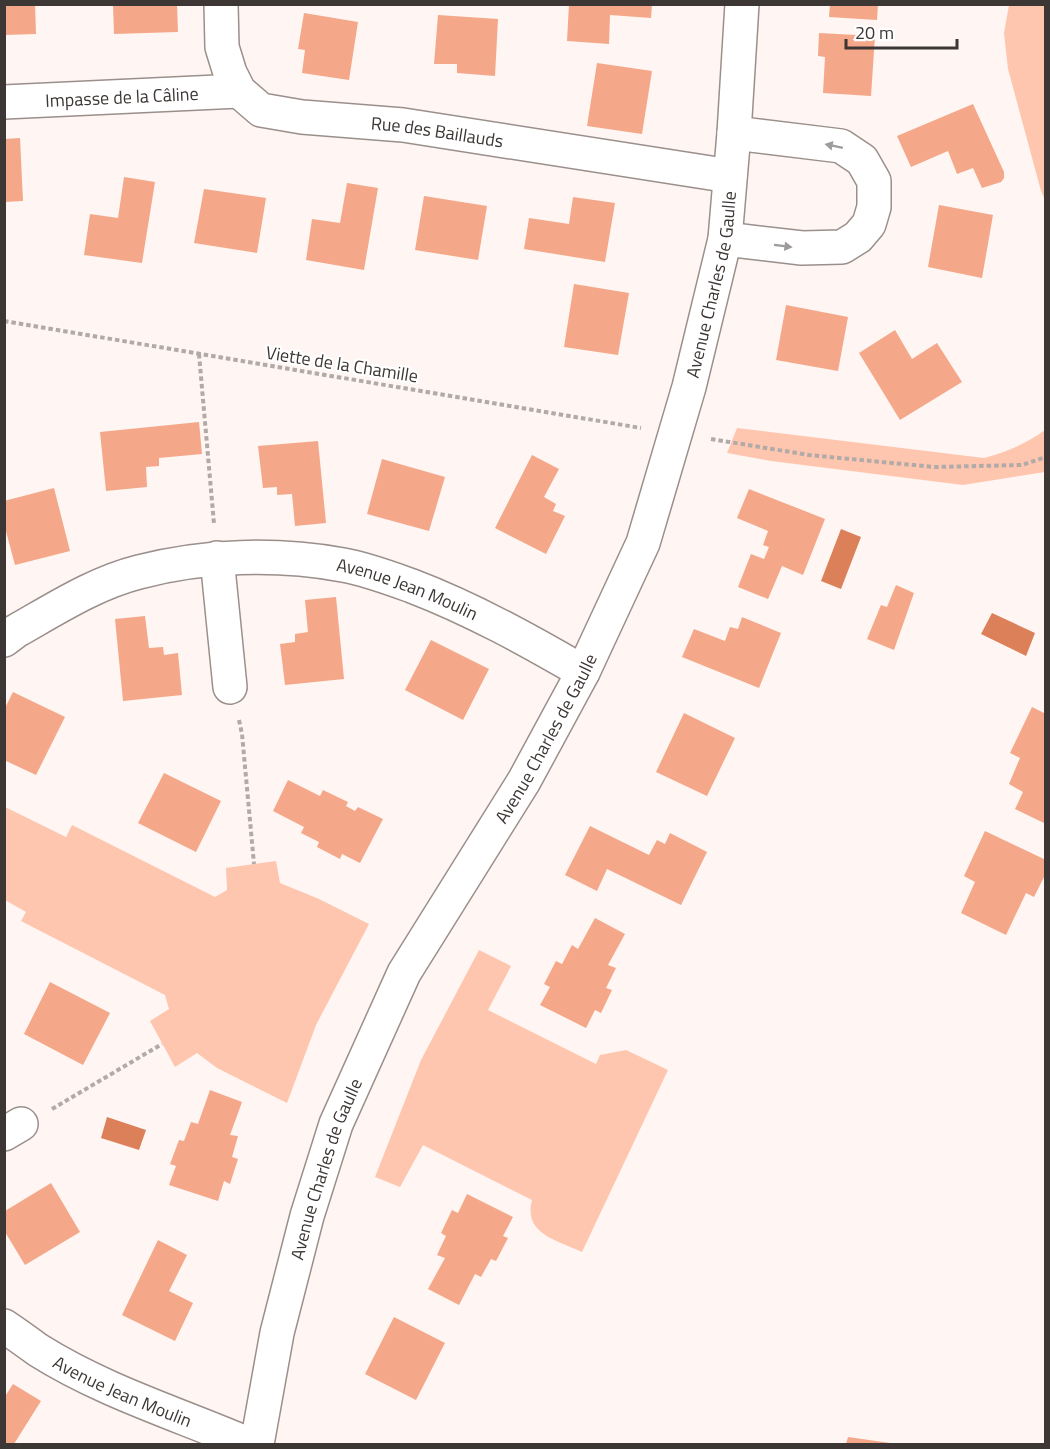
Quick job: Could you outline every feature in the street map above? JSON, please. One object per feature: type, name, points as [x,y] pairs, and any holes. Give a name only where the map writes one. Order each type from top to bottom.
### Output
[{"type":"street","name":"Rue des Baillauds","points":[[221,4],[222,47],[230,73],[239,91],[261,110],[302,117],[403,125],[730,176]]},
{"type":"street","name":"Avenue Charles de Gaulle","points":[[257,1444],[277,1333],[307,1216],[336,1124],[404,973],[524,781],[583,672],[643,543],[689,387],[725,239],[742,4]]},
{"type":"street","name":"Impasse de la Câline","points":[[4,102],[239,91]]},
{"type":"street","points":[[725,239],[802,248],[842,247],[858,237],[869,224],[874,207],[874,181],[861,160],[841,146],[734,133]]},
{"type":"street","points":[[217,558],[230,687]]},
{"type":"street","name":"Avenue Jean Moulin","points":[[4,640],[16,631],[97,587],[138,572],[217,558],[287,558],[344,565],[392,579],[439,597],[530,641],[583,672]]},
{"type":"street","name":"Avenue Jean Moulin","points":[[4,1326],[39,1350],[98,1381],[143,1402],[248,1444]]},
{"type":"path","name":"Viette de la Chamille","points":[[4,321],[809,455],[934,467],[1022,465],[1046,457]]},
{"type":"path","points":[[199,354],[217,558]]},
{"type":"path","points":[[230,687],[242,734],[254,864]]},
{"type":"path","points":[[13,1129],[49,1112],[162,1044]]},
{"type":"shaded area","points":[[1009,5],[1045,5],[1045,200],[1008,69],[1004,33]]},
{"type":"shaded area","points":[[737,428],[984,458],[1016,447],[1045,430],[1045,472],[963,485],[771,461],[727,453]]},
{"type":"shaded area","points":[[841,529],[861,537],[841,589],[821,581]]},
{"type":"shaded area","points":[[992,613],[1035,633],[1026,656],[981,634]]},
{"type":"shaded area","points":[[5,807],[66,837],[72,825],[215,897],[227,890],[226,868],[276,861],[280,883],[369,924],[316,1025],[287,1103],[217,1068],[197,1053],[175,1067],[150,1021],[169,1009],[165,995],[21,921],[26,912],[5,900]]},
{"type":"shaded area","points":[[479,950],[511,966],[488,1010],[596,1064],[600,1055],[626,1050],[668,1070],[582,1252],[553,1239],[537,1228],[532,1221],[532,1200],[423,1145],[400,1187],[375,1177],[421,1060]]},
{"type":"shaded area","points":[[107,1117],[146,1130],[139,1150],[101,1138]]},
{"type":"building","points":[[4,4],[35,4],[36,34],[4,35]]},
{"type":"building","points":[[113,4],[177,4],[178,32],[114,34]]},
{"type":"building","points":[[569,4],[652,4],[651,18],[610,15],[609,44],[567,41]]},
{"type":"building","points":[[830,4],[878,4],[877,20],[829,17]]},
{"type":"building","points":[[304,13],[358,22],[349,80],[302,73],[305,50],[298,49]]},
{"type":"building","points":[[438,15],[498,19],[495,76],[457,73],[457,64],[434,64]]},
{"type":"building","points":[[819,33],[875,36],[871,96],[823,93],[825,57],[818,56]]},
{"type":"building","points":[[597,63],[652,71],[642,134],[587,126]]},
{"type":"building","points":[[973,104],[1004,172],[1001,182],[982,188],[973,168],[957,174],[948,151],[911,167],[897,136]]},
{"type":"building","points":[[20,138],[23,201],[4,202],[4,139]]},
{"type":"building","points":[[124,177],[155,182],[142,263],[84,255],[90,214],[118,218]]},
{"type":"building","points":[[347,183],[378,188],[364,270],[306,260],[312,219],[340,223]]},
{"type":"building","points":[[204,189],[266,198],[257,253],[194,243]]},
{"type":"building","points":[[424,196],[487,206],[478,260],[415,250]]},
{"type":"building","points":[[573,197],[615,203],[605,262],[524,249],[529,218],[569,224]]},
{"type":"building","points":[[939,205],[993,215],[982,278],[928,267]]},
{"type":"building","points":[[574,284],[629,293],[618,355],[564,347]]},
{"type":"building","points":[[786,305],[848,317],[838,371],[776,360]]},
{"type":"building","points":[[895,330],[912,359],[937,343],[962,382],[900,420],[859,353]]},
{"type":"building","points":[[199,422],[202,454],[159,458],[159,466],[146,467],[147,487],[106,491],[100,432]]},
{"type":"building","points":[[318,441],[326,523],[295,526],[292,494],[277,495],[277,487],[263,488],[258,446]]},
{"type":"building","points":[[532,455],[559,469],[544,497],[556,504],[553,511],[565,516],[546,554],[495,528]]},
{"type":"building","points":[[382,459],[445,477],[429,531],[367,514]]},
{"type":"building","points":[[54,488],[70,551],[15,565],[4,524],[4,501]]},
{"type":"building","points":[[749,489],[825,519],[803,575],[782,566],[768,599],[738,587],[751,554],[764,559],[769,547],[763,545],[768,531],[737,518]]},
{"type":"building","points":[[896,585],[914,593],[894,650],[867,639],[881,605],[887,607]]},
{"type":"building","points":[[336,597],[344,679],[285,685],[280,644],[295,642],[295,634],[308,632],[305,600]]},
{"type":"building","points":[[145,616],[149,648],[163,647],[164,655],[178,653],[182,695],[123,701],[115,619]]},
{"type":"building","points":[[742,617],[781,633],[759,688],[682,657],[694,629],[725,641],[730,627],[738,629]]},
{"type":"building","points":[[431,640],[489,669],[463,720],[405,690]]},
{"type":"building","points":[[13,692],[65,717],[36,775],[4,760],[4,710]]},
{"type":"building","points":[[1032,707],[1046,714],[1046,824],[1015,809],[1023,792],[1009,784],[1020,758],[1010,753]]},
{"type":"building","points":[[684,713],[735,738],[707,796],[656,772]]},
{"type":"building","points":[[164,773],[221,801],[196,852],[138,823]]},
{"type":"building","points":[[288,780],[320,796],[323,790],[348,802],[346,806],[355,811],[358,807],[383,819],[360,863],[342,854],[340,859],[317,847],[319,842],[301,833],[304,827],[273,811]]},
{"type":"building","points":[[590,826],[649,855],[657,840],[665,844],[670,833],[707,852],[681,905],[607,869],[597,891],[565,875]]},
{"type":"building","points":[[985,831],[1046,860],[1046,873],[1034,897],[1026,893],[1006,935],[961,913],[975,882],[964,876]]},
{"type":"building","points":[[595,918],[625,934],[608,965],[616,968],[606,988],[612,990],[601,1013],[595,1010],[586,1028],[540,1005],[550,987],[544,984],[556,961],[562,964],[572,945],[578,949]]},
{"type":"building","points":[[50,982],[110,1013],[83,1065],[24,1034]]},
{"type":"building","points":[[210,1090],[242,1102],[230,1135],[238,1136],[232,1157],[238,1159],[230,1184],[224,1181],[218,1201],[169,1185],[176,1166],[170,1164],[179,1140],[184,1141],[191,1122],[198,1124]]},
{"type":"building","points":[[51,1183],[80,1232],[25,1265],[5,1232],[5,1211]]},
{"type":"building","points":[[467,1194],[513,1217],[503,1236],[508,1238],[496,1261],[491,1259],[481,1277],[475,1274],[459,1305],[428,1289],[445,1258],[437,1255],[446,1236],[441,1233],[452,1210],[458,1213]]},
{"type":"building","points":[[158,1240],[187,1255],[169,1291],[193,1303],[175,1341],[122,1315]]},
{"type":"building","points":[[394,1317],[445,1343],[416,1400],[365,1374]]},
{"type":"building","points":[[13,1384],[41,1401],[14,1444],[4,1444],[4,1398]]},
{"type":"building","points":[[848,1437],[890,1443],[890,1444],[846,1444]]}]
